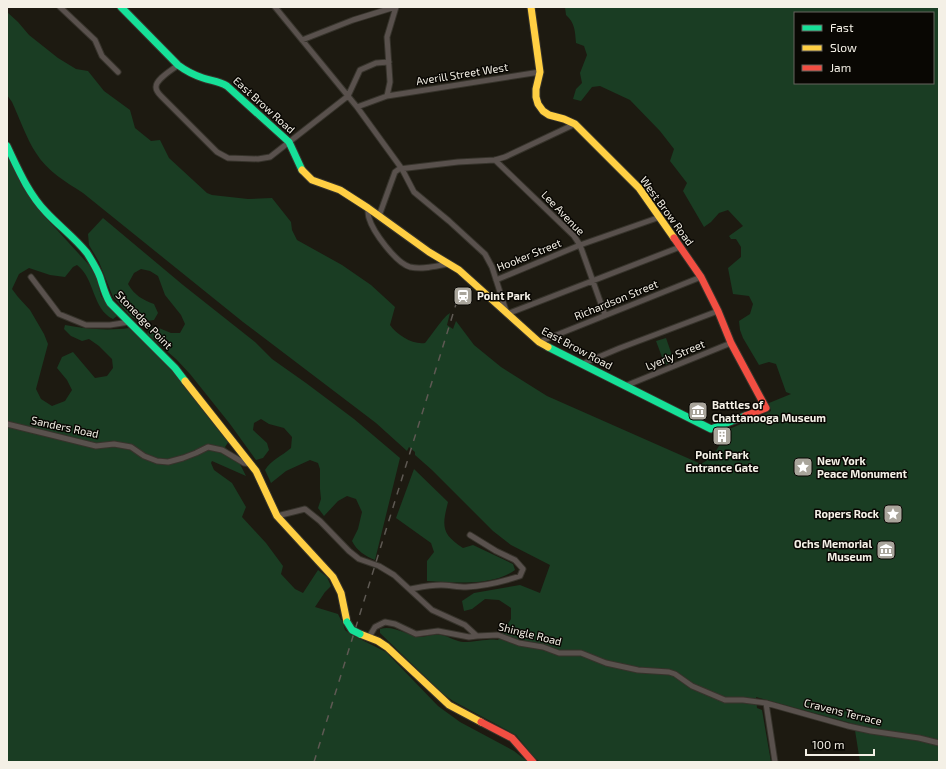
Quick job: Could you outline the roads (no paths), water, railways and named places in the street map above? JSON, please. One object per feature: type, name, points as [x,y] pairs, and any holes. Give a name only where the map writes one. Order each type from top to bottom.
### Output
[{"type":"street","points":[[60,7],[95,40],[102,56],[118,72]]},
{"type":"street","name":"East Brow Road","points":[[121,7],[178,65],[188,72],[224,84],[289,142],[306,176],[316,182],[337,189],[368,208],[448,264],[459,270],[539,342],[711,429]]},
{"type":"street","points":[[275,7],[357,107],[402,169],[414,192],[449,221],[484,254],[492,267],[507,314],[680,247]]},
{"type":"street","points":[[302,40],[353,20],[395,7]]},
{"type":"street","points":[[387,96],[390,82],[387,37],[395,7]]},
{"type":"street","name":"West Brow Road","points":[[531,7],[540,72],[536,89],[538,104],[550,115],[575,124],[635,184],[660,217],[701,278],[732,343],[766,408],[711,429]]},
{"type":"street","points":[[178,65],[163,76],[156,87],[167,103],[217,152],[228,158],[258,159],[270,158],[348,96],[360,70],[376,63],[389,62]]},
{"type":"street","name":"Averill Street West","points":[[357,107],[387,96],[540,72]]},
{"type":"street","points":[[379,216],[395,172],[399,169],[458,162],[495,160],[505,157],[575,124]]},
{"type":"street","name":"Stonedge Point","points":[[7,146],[33,197],[85,251],[99,274],[107,298],[175,368],[251,464],[260,478],[270,505],[277,516],[333,577],[339,587],[344,602],[349,627],[353,631],[369,637]]},
{"type":"street","name":"Lee Avenue","points":[[495,160],[574,236],[580,245],[605,316]]},
{"type":"street","points":[[368,208],[368,217],[384,244],[402,262],[418,268],[448,264]]},
{"type":"street","name":"Hooker Street","points":[[496,280],[580,245],[660,217]]},
{"type":"street","points":[[31,277],[58,314],[86,324],[110,325],[129,322]]},
{"type":"street","name":"Richardson Street","points":[[539,342],[701,278]]},
{"type":"street","points":[[582,364],[718,311]]},
{"type":"street","name":"Lyerly Street","points":[[625,386],[732,343]]},
{"type":"street","name":"Sanders Road","points":[[7,424],[96,446],[114,444],[131,447],[144,456],[157,461],[168,462],[183,458],[208,447],[222,450],[244,463],[251,464]]},
{"type":"street","points":[[277,516],[305,509],[320,521],[349,551],[359,559],[379,566],[394,575],[432,610],[465,625],[477,636]]},
{"type":"street","points":[[410,590],[422,586],[441,585],[465,587],[490,584],[503,582],[520,576],[523,569],[514,560],[496,552],[470,535]]},
{"type":"street","name":"Shingle Road","points":[[369,637],[375,627],[385,622],[395,624],[416,634],[438,631],[469,637],[498,635],[519,643],[543,647],[559,653],[581,653],[606,663],[638,670],[669,672],[675,674],[692,686],[724,700],[743,700],[766,703]]},
{"type":"street","points":[[369,637],[387,647],[449,704],[512,738],[519,744],[526,755],[533,762]]},
{"type":"street","points":[[766,703],[775,762]]},
{"type":"street","name":"Cravens Terrace","points":[[766,703],[848,726],[919,738],[939,743]]},
{"type":"railway","points":[[314,762],[457,301]]},
{"type":"place","name":"Point Park","points":[[463,296]]},
{"type":"place","name":"Battles of Chattanooga Museum","points":[[698,411]]},
{"type":"place","name":"Point Park Entrance Gate","points":[[722,436]]},
{"type":"place","name":"New York Peace Monument","points":[[803,467]]},
{"type":"place","name":"Ropers Rock","points":[[893,514]]},
{"type":"place","name":"Ochs Memorial Museum","points":[[886,550]]}]
